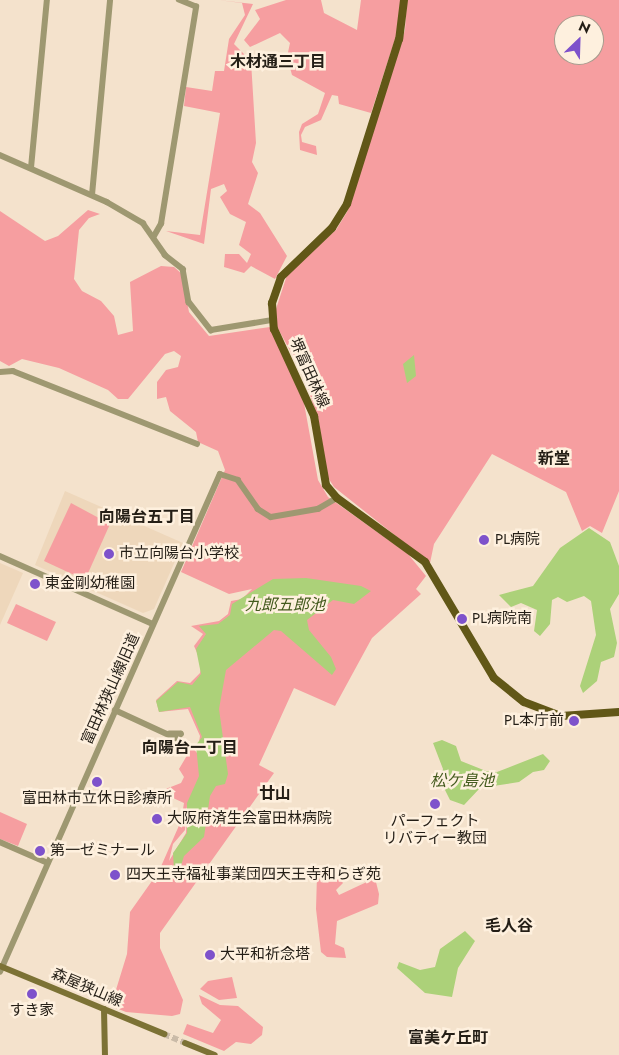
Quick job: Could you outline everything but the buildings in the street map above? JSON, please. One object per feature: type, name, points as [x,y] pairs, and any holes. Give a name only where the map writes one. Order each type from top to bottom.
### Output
[{"type":"main road","name":"堺富田林線","points":[[404,0],[399,39],[347,204],[332,228],[281,277],[274,295],[272,320],[311,407],[320,469],[336,498],[425,562],[485,668],[512,694],[561,716],[619,712]]},
{"type":"main road","name":"森屋狭山線","points":[[1,968],[164,1034]]},
{"type":"main road","points":[[104,1009],[105,1055]]},
{"type":"main road","points":[[185,1043],[215,1055]]},
{"type":"street","points":[[31,168],[47,0]]},
{"type":"street","points":[[92,195],[110,0]]},
{"type":"street","points":[[154,236],[161,224],[196,8],[194,2],[180,0]]},
{"type":"street","points":[[0,155],[92,195],[138,219],[154,236],[165,255],[183,269],[189,302],[209,329],[272,320]]},
{"type":"street","points":[[0,372],[13,371],[196,444]]},
{"type":"street","points":[[153,624],[222,473],[238,480],[258,509],[270,517],[318,509],[336,498]]},
{"type":"street","name":"富田林狭山線旧道","points":[[0,556],[153,624],[1,968]]},
{"type":"street","points":[[115,710],[170,734]]},
{"type":"street","points":[[0,842],[48,863]]},
{"type":"shaded area","points":[[218,0],[253,4],[234,44],[251,61],[256,143],[252,162],[258,173],[248,204],[260,213],[287,256],[275,279],[251,266],[244,273],[224,267],[225,254],[239,254],[247,263],[251,254],[239,245],[246,222],[230,214],[220,197],[227,191],[224,184],[211,189],[204,244],[166,231],[200,235],[220,113],[184,106],[186,87],[212,91],[215,71],[224,71],[229,39],[245,15],[242,3]]},
{"type":"shaded area","points":[[286,0],[321,0],[324,13],[357,30],[361,0],[401,0],[398,30],[371,113],[339,104],[338,96],[332,95],[321,120],[305,127],[301,135],[302,142],[316,146],[317,155],[300,150],[299,132],[302,124],[318,114],[325,93],[292,75],[287,57],[290,43],[280,33],[250,47],[244,40],[260,19],[255,10]]},
{"type":"shaded area","points":[[407,0],[619,0],[619,491],[602,533],[590,526],[582,531],[566,492],[492,454],[434,544],[430,563],[334,487],[327,476],[319,423],[304,376],[276,325],[275,312],[288,272],[336,230],[347,212],[405,30]]},
{"type":"shaded area","points":[[88,210],[100,214],[89,218],[79,230],[74,279],[82,291],[101,301],[114,316],[118,335],[133,331],[130,282],[161,266],[174,267],[182,274],[189,312],[209,336],[270,327],[304,403],[318,480],[328,497],[408,554],[426,576],[416,589],[421,594],[372,638],[335,706],[294,688],[259,765],[274,773],[160,933],[160,948],[183,1000],[180,1014],[172,1016],[126,1012],[111,1006],[127,954],[130,912],[159,871],[181,821],[184,803],[162,793],[163,790],[181,783],[184,777],[179,769],[192,747],[197,753],[200,736],[188,709],[159,712],[156,700],[177,681],[190,683],[200,673],[202,664],[194,646],[203,634],[191,626],[219,621],[228,614],[231,601],[242,599],[252,589],[229,594],[181,572],[225,470],[218,451],[198,442],[196,432],[170,411],[166,397],[157,399],[157,382],[166,370],[178,367],[181,356],[174,351],[165,354],[128,399],[118,399],[108,390],[59,368],[22,359],[9,366],[0,361],[0,211],[45,241],[58,236]],"holes":[[[187,805],[186,833],[169,861],[173,844],[185,830]]]},
{"type":"shaded area","name":"市立向陽台小学校","points":[[65,491],[183,543],[154,609],[143,613],[35,565]]},
{"type":"shaded area","points":[[71,503],[110,524],[85,580],[44,561]]},
{"type":"shaded area","points":[[0,563],[23,573],[0,625]]},
{"type":"shaded area","points":[[16,604],[56,622],[47,641],[7,623]]},
{"type":"shaded area","points":[[0,812],[27,824],[18,846],[0,839]]},
{"type":"shaded area","points":[[335,873],[343,883],[336,890],[339,895],[371,880],[376,882],[379,894],[378,904],[337,921],[335,944],[344,948],[346,958],[327,957],[321,952],[316,909],[317,875]]},
{"type":"shaded area","points":[[232,977],[237,998],[219,1000],[200,989],[208,981]]},
{"type":"shaded area","points":[[199,995],[220,1005],[238,1006],[263,1027],[262,1035],[251,1044],[236,1042],[224,1051],[183,1034],[187,1024],[213,1033],[221,1020],[202,1004]]},
{"type":"water","points":[[414,355],[416,376],[407,383],[403,364]]},
{"type":"water","points":[[589,528],[610,542],[619,566],[619,594],[610,609],[617,643],[614,657],[601,662],[597,681],[583,693],[580,686],[596,635],[591,601],[584,596],[567,602],[558,597],[552,600],[550,624],[540,636],[534,631],[537,610],[521,603],[511,607],[499,595],[533,586],[560,548]]},
{"type":"water","name":"九郎五郎池","points":[[306,578],[361,586],[371,591],[354,604],[333,600],[307,620],[309,630],[331,657],[336,669],[332,675],[281,631],[274,630],[226,670],[219,709],[228,774],[225,784],[216,786],[210,796],[204,837],[184,856],[179,872],[174,870],[173,853],[187,833],[187,803],[199,776],[196,745],[202,737],[190,707],[159,712],[156,701],[178,682],[192,685],[201,674],[196,649],[206,634],[199,626],[218,624],[230,615],[232,604],[273,579]]},
{"type":"water","name":"松ケ島池","points":[[442,740],[456,746],[461,761],[486,771],[497,772],[543,754],[550,761],[544,770],[533,772],[519,782],[480,788],[464,805],[450,800],[440,780],[443,769],[433,743]]},
{"type":"water","points":[[465,931],[475,941],[458,968],[452,997],[425,993],[397,968],[399,962],[420,970],[435,967],[440,949]]},
{"type":"tunnel","points":[[164,1034],[185,1043]]},
{"type":"place","name":"PL病院","points":[[484,540]]},
{"type":"place","name":"市立向陽台小学校","points":[[109,554]]},
{"type":"place","name":"東金剛幼稚園","points":[[35,584]]},
{"type":"place","name":"PL病院南","points":[[462,619]]},
{"type":"place","name":"PL本庁前","points":[[574,721]]},
{"type":"place","name":"富田林市立休日診療所","points":[[97,782]]},
{"type":"place","name":"パーフェクト リバティー教団","points":[[435,804]]},
{"type":"place","name":"大阪府済生会富田林病院","points":[[157,819]]},
{"type":"place","name":"第一ゼミナール","points":[[40,851]]},
{"type":"place","name":"四天王寺福祉事業団四天王寺和らぎ苑","points":[[115,875]]},
{"type":"place","name":"大平和祈念塔","points":[[210,955]]},
{"type":"place","name":"すき家","points":[[32,994]]},
{"type":"district","name":"木材通三丁目","points":[[278,62]]},
{"type":"district","name":"新堂","points":[[554,459]]},
{"type":"district","name":"向陽台五丁目","points":[[147,517]]},
{"type":"district","name":"向陽台一丁目","points":[[190,748]]},
{"type":"district","name":"廿山","points":[[275,794]]},
{"type":"district","name":"毛人谷","points":[[509,926]]},
{"type":"district","name":"富美ケ丘町","points":[[448,1038]]}]
